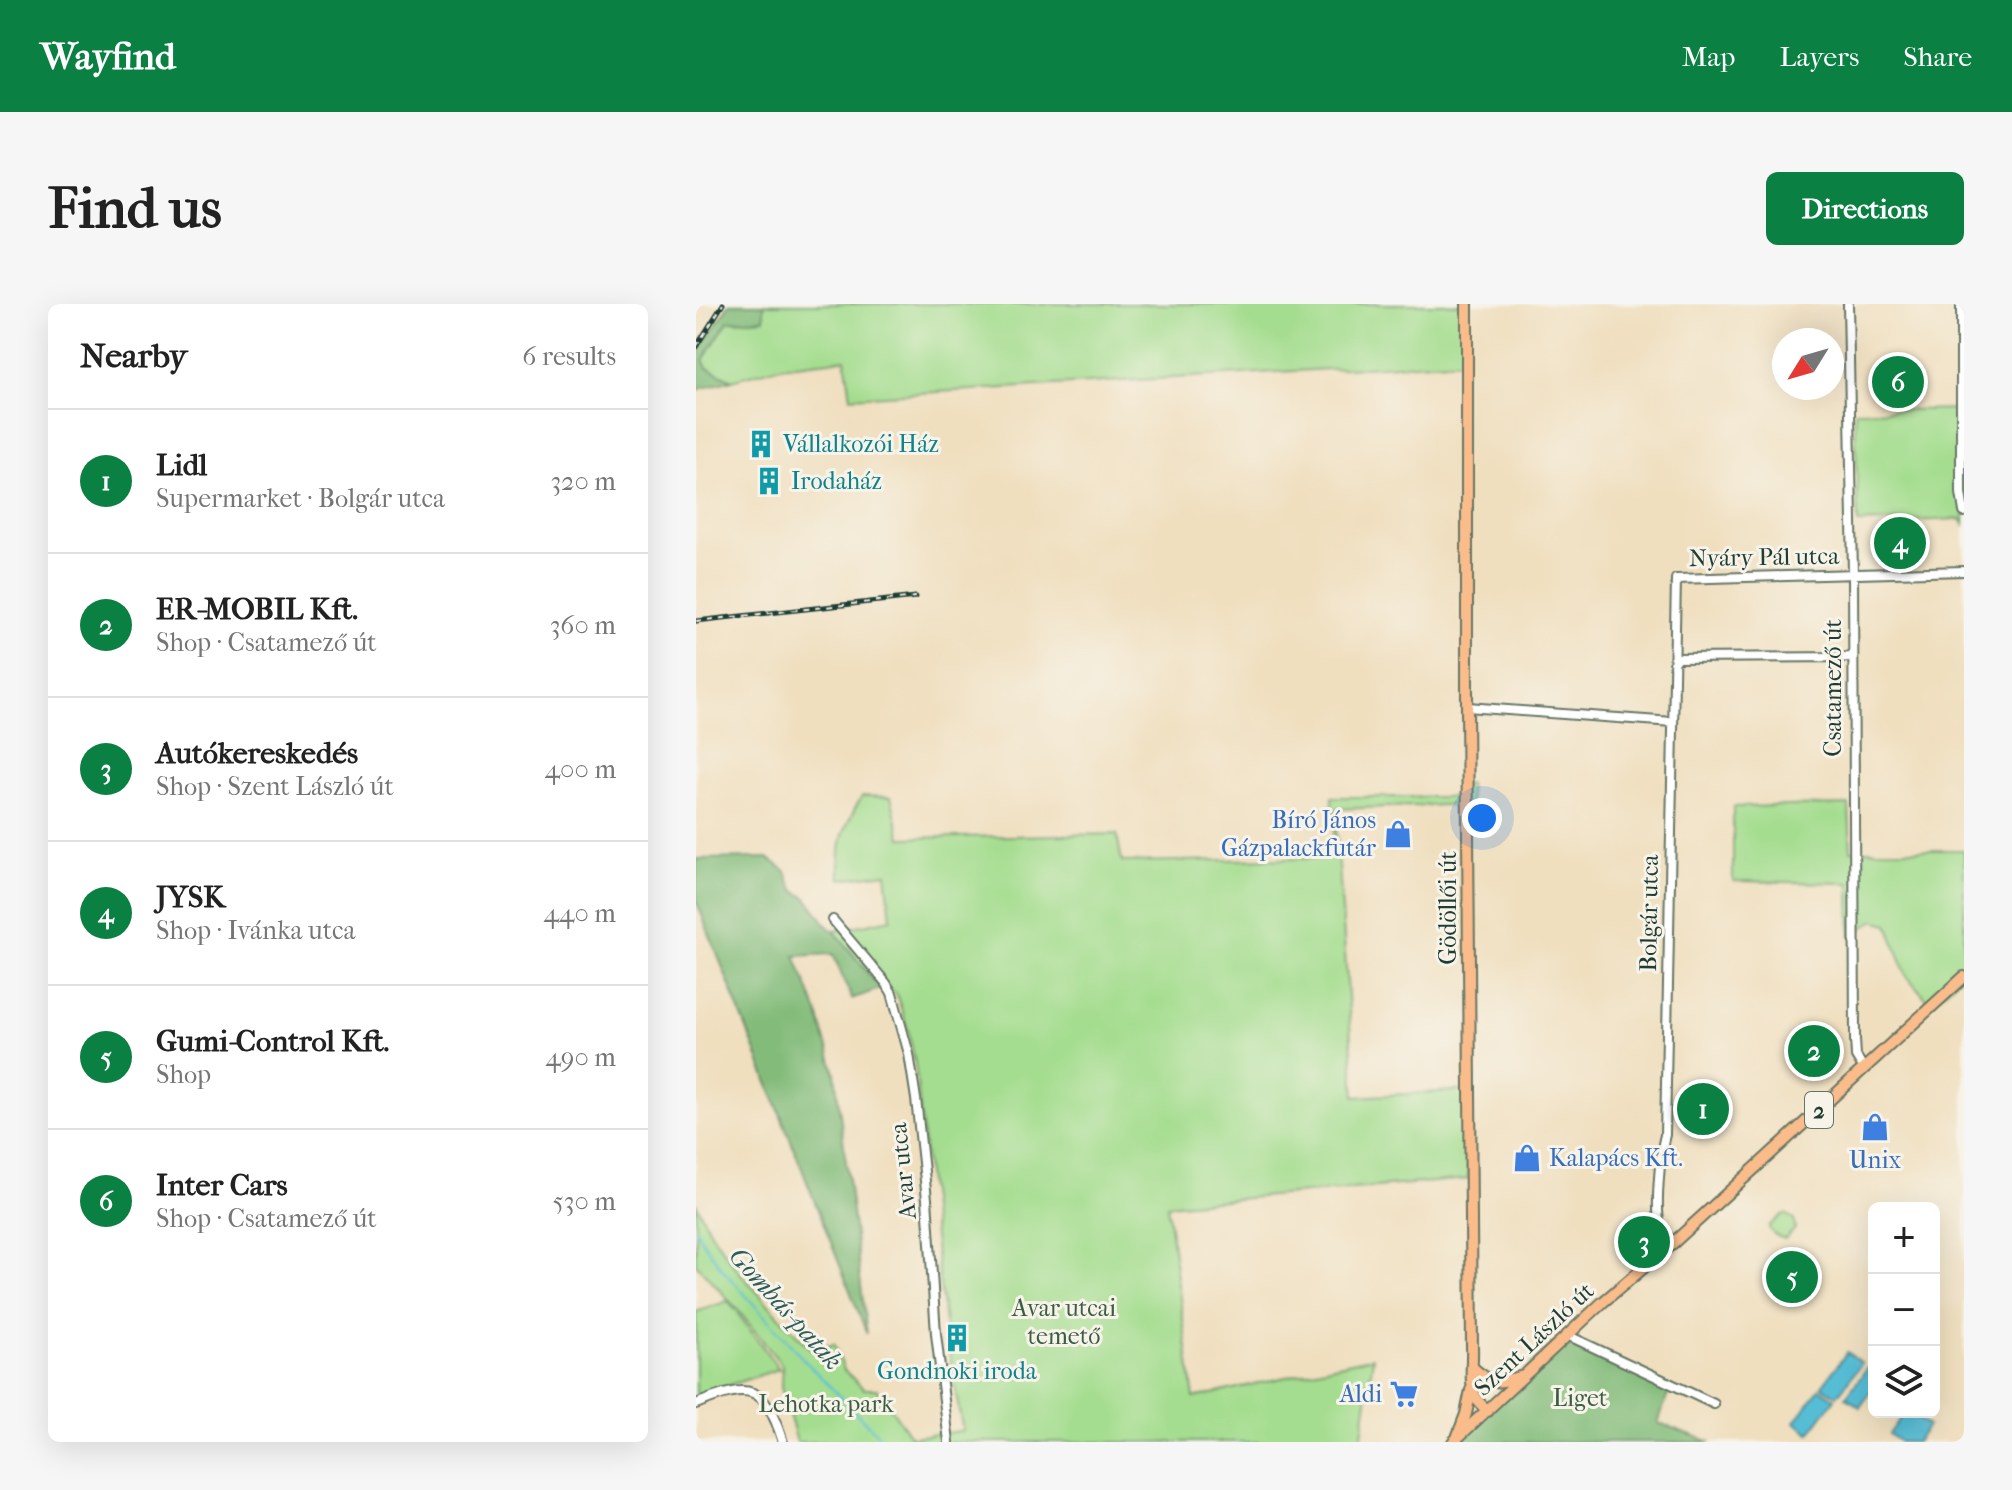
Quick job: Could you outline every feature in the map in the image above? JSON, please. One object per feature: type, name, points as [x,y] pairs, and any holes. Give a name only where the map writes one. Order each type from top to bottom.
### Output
[{"type":"main road","name":"Gödöllői út","points":[[1467,304],[1471,1299],[1473,1384],[1477,1401],[1488,1411]]},
{"type":"main road","name":"Szent László út","points":[[1454,1441],[1603,1302],[1673,1243],[1964,977]]},
{"type":"main road","points":[[1473,1368],[1495,1382],[1524,1375]]},
{"type":"main road","points":[[1454,1441],[1466,1414],[1473,1384]]},
{"type":"street","name":"Csatamező út","points":[[1848,304],[1853,575],[1855,1039],[1856,1056],[1864,1069]]},
{"type":"street","points":[[1961,304],[1961,493],[1964,512]]},
{"type":"street","name":"Nyáry Pál utca","points":[[1676,579],[1964,571]]},
{"type":"street","name":"Bolgár utca","points":[[1673,1243],[1662,1229],[1659,1216],[1661,1149],[1665,1135],[1676,579]]},
{"type":"street","points":[[1675,658],[1852,657]]},
{"type":"street","points":[[1467,707],[1673,722]]},
{"type":"street","name":"Avar utca","points":[[833,920],[892,993],[909,1054],[925,1184],[936,1334],[949,1442]]},
{"type":"street","points":[[1567,1335],[1714,1404]]},
{"type":"street","points":[[696,1404],[732,1391],[753,1393],[771,1409],[783,1442]]},
{"type":"green space","points":[[729,304],[764,304],[764,319],[728,321],[703,360],[707,368],[732,380],[696,390],[696,356]]},
{"type":"green space","points":[[764,304],[1464,304],[1465,361],[851,397],[845,359],[779,367],[732,380],[707,368],[703,360],[728,321],[764,319]]},
{"type":"green space","points":[[1964,409],[1964,524],[1961,519],[1858,523],[1855,411]]},
{"type":"green space","points":[[1469,784],[1470,804],[1335,809],[1355,1097],[1470,1090],[1468,1179],[1167,1205],[1194,1398],[1373,1357],[1361,1442],[797,1442],[781,1387],[782,1365],[738,1310],[779,1369],[696,1396],[696,1312],[728,1301],[737,1309],[696,1264],[696,1203],[719,1244],[763,1299],[812,1351],[834,1344],[844,1370],[864,1389],[877,1389],[911,1437],[963,1431],[941,1294],[909,1033],[896,993],[876,983],[834,931],[891,919],[886,873],[841,879],[843,835],[862,796],[891,797],[901,838],[1117,834],[1122,862],[1335,858],[1332,797],[1456,797],[1456,786]]},
{"type":"green space","points":[[1849,805],[1851,850],[1964,850],[1964,973],[1931,1004],[1906,975],[1888,924],[1875,920],[1851,935],[1850,883],[1733,881],[1733,807]]},
{"type":"green space","points":[[768,858],[786,871],[795,891],[807,898],[828,927],[882,988],[852,999],[833,954],[795,956],[818,1013],[835,1073],[867,1334],[696,900],[696,859]]},
{"type":"green space","points":[[1786,1214],[1794,1220],[1795,1229],[1785,1239],[1772,1233],[1769,1226]]},
{"type":"green space","name":"Liget","points":[[1562,1336],[1670,1388],[1658,1423],[1711,1442],[1450,1442]]},
{"type":"water","points":[[1847,1352],[1862,1363],[1837,1396],[1822,1386]]},
{"type":"water","points":[[1868,1369],[1868,1396],[1860,1407],[1846,1397]]},
{"type":"water","points":[[1820,1388],[1835,1399],[1810,1433],[1795,1422]]},
{"type":"water","points":[[1901,1418],[1917,1418],[1928,1426],[1916,1442],[1900,1442],[1889,1434]]},
{"type":"waterway","name":"Gombás-patak","points":[[696,1230],[722,1269],[807,1363],[885,1442]]},
{"type":"railway","points":[[696,347],[723,304]]},
{"type":"railway","points":[[696,621],[916,597]]},
{"type":"place","name":"Inter Cars","points":[[1898,382]]},
{"type":"place","name":"Vállalkozói Ház","points":[[761,444]]},
{"type":"place","name":"Irodaház","points":[[769,481]]},
{"type":"place","name":"JYSK","points":[[1900,543]]},
{"type":"place","name":"Bíró János Gázpalackfutár","points":[[1398,834]]},
{"type":"place","name":"ER-MOBIL Kft.","points":[[1814,1051]]},
{"type":"place","name":"Lidl","points":[[1703,1109]]},
{"type":"place","name":"Unix","points":[[1875,1127]]},
{"type":"place","name":"Kalapács Kft.","points":[[1527,1158]]},
{"type":"place","name":"Autókereskedés","points":[[1644,1242]]},
{"type":"place","name":"Gumi-Control Kft.","points":[[1792,1277]]},
{"type":"place","name":"Gondnoki iroda","points":[[957,1338]]},
{"type":"place","name":"Aldi","points":[[1404,1394]]},
{"type":"park label","name":"Avar utcai temető","points":[[1064,1322]]},
{"type":"park label","name":"Lehotka park","points":[[826,1404]]}]
